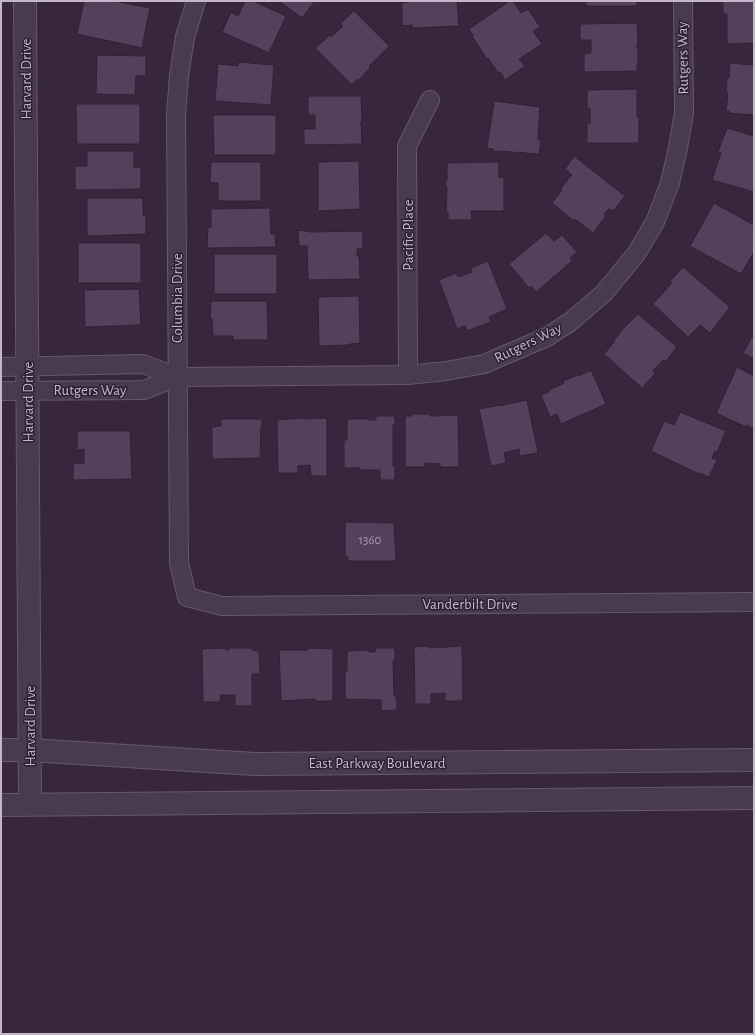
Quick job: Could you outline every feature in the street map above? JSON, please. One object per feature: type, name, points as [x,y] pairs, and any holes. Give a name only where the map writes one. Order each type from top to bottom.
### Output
[{"type":"street","name":"Harvard Drive","points":[[25,1],[30,804]]},
{"type":"street","name":"Columbia Drive","points":[[187,597],[179,563],[176,114],[179,76],[185,36],[196,1]]},
{"type":"street","name":"Rutgers Way","points":[[1,391],[144,390],[177,377],[408,375],[446,371],[484,364],[547,337],[570,322],[604,293],[636,254],[655,222],[670,183],[684,113],[683,1]]},
{"type":"street","name":"Pacific Place","points":[[408,375],[407,146],[430,100]]},
{"type":"street","name":"Rutgers Way","points":[[1,367],[143,364],[177,377]]},
{"type":"street","name":"Vanderbilt Drive","points":[[187,597],[222,606],[754,602]]},
{"type":"street","name":"East Parkway Boulevard","points":[[1,750],[30,750],[255,764],[754,760]]},
{"type":"street","points":[[1,804],[754,798]]},
{"type":"building","points":[[84,1],[114,1],[150,8],[142,48],[77,34]]},
{"type":"building","points":[[245,1],[253,1],[286,16],[269,53],[222,32],[231,12],[238,16]]},
{"type":"building","points":[[279,1],[315,1],[302,18]]},
{"type":"building","points":[[408,1],[457,1],[459,26],[412,28],[412,25],[402,26],[402,3]]},
{"type":"building","points":[[510,1],[513,1],[521,13],[528,9],[540,27],[533,31],[542,44],[519,59],[525,66],[505,80],[500,72],[498,73],[488,58],[487,59],[469,29]]},
{"type":"building","points":[[586,1],[637,1],[637,6],[586,6]]},
{"type":"building","points":[[723,1],[754,1],[754,43],[727,44],[727,14],[723,14]]},
{"type":"building","points":[[354,11],[389,46],[369,66],[370,68],[358,81],[357,79],[352,85],[315,48],[330,35],[331,37],[343,26],[340,24]]},
{"type":"building","points":[[637,23],[637,71],[584,72],[584,54],[591,53],[591,40],[580,40],[580,24]]},
{"type":"building","points":[[97,55],[146,56],[146,76],[136,76],[135,95],[96,94]]},
{"type":"building","points":[[238,62],[274,65],[271,105],[215,101],[218,64],[238,66]]},
{"type":"building","points":[[730,63],[754,65],[754,115],[729,113],[729,111],[726,111],[728,93],[726,93],[727,78],[729,78]]},
{"type":"building","points":[[637,89],[639,143],[587,143],[587,123],[590,124],[590,108],[587,108],[587,90]]},
{"type":"building","points":[[308,96],[361,96],[362,121],[360,123],[362,144],[304,145],[304,129],[315,129],[315,115],[308,115]]},
{"type":"building","points":[[494,101],[540,107],[538,140],[541,140],[539,154],[497,152],[493,151],[493,149],[487,148]]},
{"type":"building","points":[[76,104],[140,104],[140,144],[77,144]]},
{"type":"building","points":[[213,115],[276,115],[276,155],[214,155]]},
{"type":"building","points":[[727,128],[754,136],[754,192],[712,180],[721,153],[718,152]]},
{"type":"building","points":[[87,151],[134,151],[134,167],[141,167],[141,189],[75,190],[75,166],[87,166]]},
{"type":"building","points":[[574,156],[625,196],[613,211],[609,209],[604,214],[606,216],[593,233],[575,219],[574,221],[552,203],[562,190],[560,189],[572,175],[565,169]]},
{"type":"building","points":[[359,161],[360,209],[318,211],[318,162]]},
{"type":"building","points":[[211,162],[261,162],[261,201],[218,201],[218,183],[210,183]]},
{"type":"building","points":[[499,162],[499,178],[504,177],[504,211],[471,211],[472,220],[448,220],[448,212],[446,212],[447,187],[445,180],[447,180],[447,163]]},
{"type":"building","points":[[87,198],[143,198],[143,215],[146,216],[146,234],[87,236]]},
{"type":"building","points":[[714,203],[754,225],[754,252],[741,274],[690,246]]},
{"type":"building","points":[[270,208],[271,234],[275,234],[276,247],[207,248],[208,227],[211,227],[211,209]]},
{"type":"building","points":[[298,230],[311,232],[363,231],[363,249],[357,249],[357,256],[359,256],[360,279],[308,280],[307,246],[299,246]]},
{"type":"building","points":[[546,233],[554,241],[562,235],[577,252],[570,258],[572,261],[536,292],[531,286],[529,288],[509,264]]},
{"type":"building","points":[[78,243],[141,243],[141,283],[78,283]]},
{"type":"building","points":[[214,254],[277,254],[277,294],[214,294]]},
{"type":"building","points":[[488,261],[507,309],[489,317],[491,322],[467,331],[465,326],[457,329],[439,280],[456,273],[458,277],[472,272],[471,268]]},
{"type":"building","points":[[683,267],[730,307],[710,333],[700,325],[688,337],[653,304],[672,283],[670,281]]},
{"type":"building","points":[[139,289],[141,325],[85,327],[84,290]]},
{"type":"building","points":[[359,296],[360,343],[350,345],[319,346],[318,297]]},
{"type":"building","points":[[211,301],[267,301],[268,340],[233,340],[233,336],[213,336],[212,319],[210,319]]},
{"type":"building","points":[[638,314],[677,347],[665,362],[663,360],[653,371],[655,374],[642,388],[604,354],[621,331]]},
{"type":"building","points":[[752,337],[754,338],[754,359],[743,353]]},
{"type":"building","points":[[737,367],[754,376],[754,425],[752,428],[747,425],[746,427],[716,413]]},
{"type":"building","points":[[591,370],[606,404],[561,424],[557,414],[550,417],[541,395],[564,383],[563,381]]},
{"type":"building","points":[[527,400],[538,453],[520,456],[519,449],[504,453],[506,463],[491,466],[479,409]]},
{"type":"building","points":[[680,412],[726,431],[717,452],[715,451],[712,458],[717,460],[709,477],[699,474],[651,451],[664,421],[674,425]]},
{"type":"building","points":[[412,414],[430,414],[430,416],[458,415],[459,467],[440,467],[440,464],[425,463],[424,467],[405,467],[405,416],[412,416]]},
{"type":"building","points":[[376,416],[395,416],[395,425],[393,425],[393,466],[395,466],[395,480],[380,480],[380,470],[344,468],[344,440],[347,440],[347,419],[376,420]]},
{"type":"building","points":[[327,418],[327,476],[311,476],[310,465],[298,466],[298,473],[278,473],[277,420]]},
{"type":"building","points":[[221,419],[262,419],[260,458],[212,459],[212,427],[221,426]]},
{"type":"building","points":[[77,431],[130,431],[132,479],[73,480],[73,464],[84,463],[84,449],[77,450]]},
{"type":"building","points":[[345,522],[394,523],[396,561],[348,561],[348,557],[345,557]]},
{"type":"building","points":[[429,646],[429,648],[462,646],[463,701],[445,701],[445,693],[431,694],[431,704],[415,704],[414,647]]},
{"type":"building","points":[[226,648],[226,650],[229,650],[229,648],[252,648],[252,650],[259,651],[260,674],[252,674],[252,706],[235,706],[235,695],[220,695],[221,702],[203,702],[202,649]]},
{"type":"building","points":[[308,648],[333,649],[333,701],[315,701],[315,699],[281,701],[279,650],[308,650]]},
{"type":"building","points":[[376,648],[395,648],[395,660],[393,661],[394,696],[396,696],[397,710],[381,711],[381,700],[345,699],[347,651],[369,650],[369,652],[375,652]]}]
